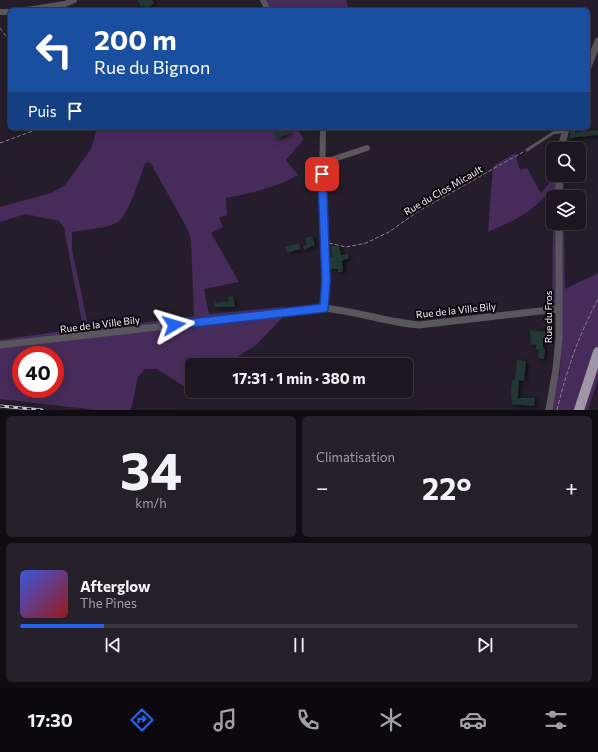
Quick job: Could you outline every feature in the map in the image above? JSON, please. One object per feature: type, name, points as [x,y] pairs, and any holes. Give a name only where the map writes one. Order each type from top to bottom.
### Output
[{"type":"highway","points":[[579,410],[598,352]]},
{"type":"street","points":[[53,8],[67,7],[74,0]]},
{"type":"street","points":[[590,62],[598,41]]},
{"type":"street","points":[[323,130],[322,163],[326,280],[324,308]]},
{"type":"street","points":[[562,142],[565,130]]},
{"type":"street","points":[[322,163],[367,148]]},
{"type":"street","name":"Rue du Fros","points":[[549,410],[557,361],[559,230]]},
{"type":"street","name":"Rue de la Ville Bily","points":[[0,345],[324,308],[339,309],[397,323],[419,325],[558,310]]},
{"type":"lane","points":[[527,150],[553,133],[562,130]]},
{"type":"path","points":[[0,28],[8,39]]},
{"type":"path","points":[[0,143],[36,130]]},
{"type":"path","name":"Rue du Clos Micault","points":[[325,242],[346,246],[366,242],[389,232],[417,212],[527,150]]},
{"type":"path","points":[[557,410],[566,372],[580,334],[598,299]]},
{"type":"shaded area","points":[[267,0],[346,0],[348,8],[270,8]]},
{"type":"shaded area","points":[[96,130],[297,130],[304,139],[286,160],[298,175],[263,190],[226,198],[227,215],[219,218],[223,227],[211,233],[239,282],[204,289],[209,314],[283,307],[284,316],[255,346],[235,358],[185,358],[185,387],[157,369],[145,369],[138,377],[131,410],[96,410],[0,399],[0,340],[83,328],[64,228],[59,221],[25,214],[0,222],[0,207],[51,193],[64,186],[91,149]],"holes":[[[150,162],[188,230],[191,241],[194,316],[89,330],[72,249],[72,232],[102,227],[118,222],[130,204],[145,163]]]},
{"type":"shaded area","points":[[515,153],[520,170],[527,168],[541,193],[550,182],[564,182],[564,190],[553,190],[553,188],[551,190],[546,190],[546,196],[538,204],[508,223],[488,232],[493,166]]},
{"type":"shaded area","points":[[553,230],[564,230],[565,289],[598,273],[598,379],[588,410],[545,410],[552,380],[560,375],[562,304],[552,306]]},
{"type":"building","points":[[137,0],[152,0],[154,4],[148,8],[146,8],[144,5],[141,7]]},
{"type":"building","points":[[277,130],[289,130],[290,133],[276,139],[273,132]]},
{"type":"building","points":[[571,130],[575,130],[575,132],[598,130],[598,135],[569,138]]},
{"type":"building","points":[[312,236],[315,245],[304,250],[303,246],[307,244],[305,238]]},
{"type":"building","points":[[299,243],[301,249],[287,253],[285,247]]},
{"type":"building","points":[[331,246],[339,246],[341,255],[348,254],[349,258],[342,261],[343,272],[338,272],[338,269],[330,269],[330,257],[332,257]]},
{"type":"building","points":[[233,296],[235,307],[215,307],[214,303],[229,301],[228,297]]},
{"type":"building","points":[[530,330],[548,332],[547,337],[543,337],[543,347],[545,350],[544,359],[538,358],[539,350],[536,349],[536,345],[531,344]]},
{"type":"building","points":[[517,360],[526,361],[524,381],[519,380],[518,398],[535,398],[534,406],[512,404],[512,380],[515,381]]},
{"type":"railway","points":[[0,406],[42,410]]},
{"type":"route","points":[[174,325],[311,308],[324,308],[326,280],[322,174]]}]
